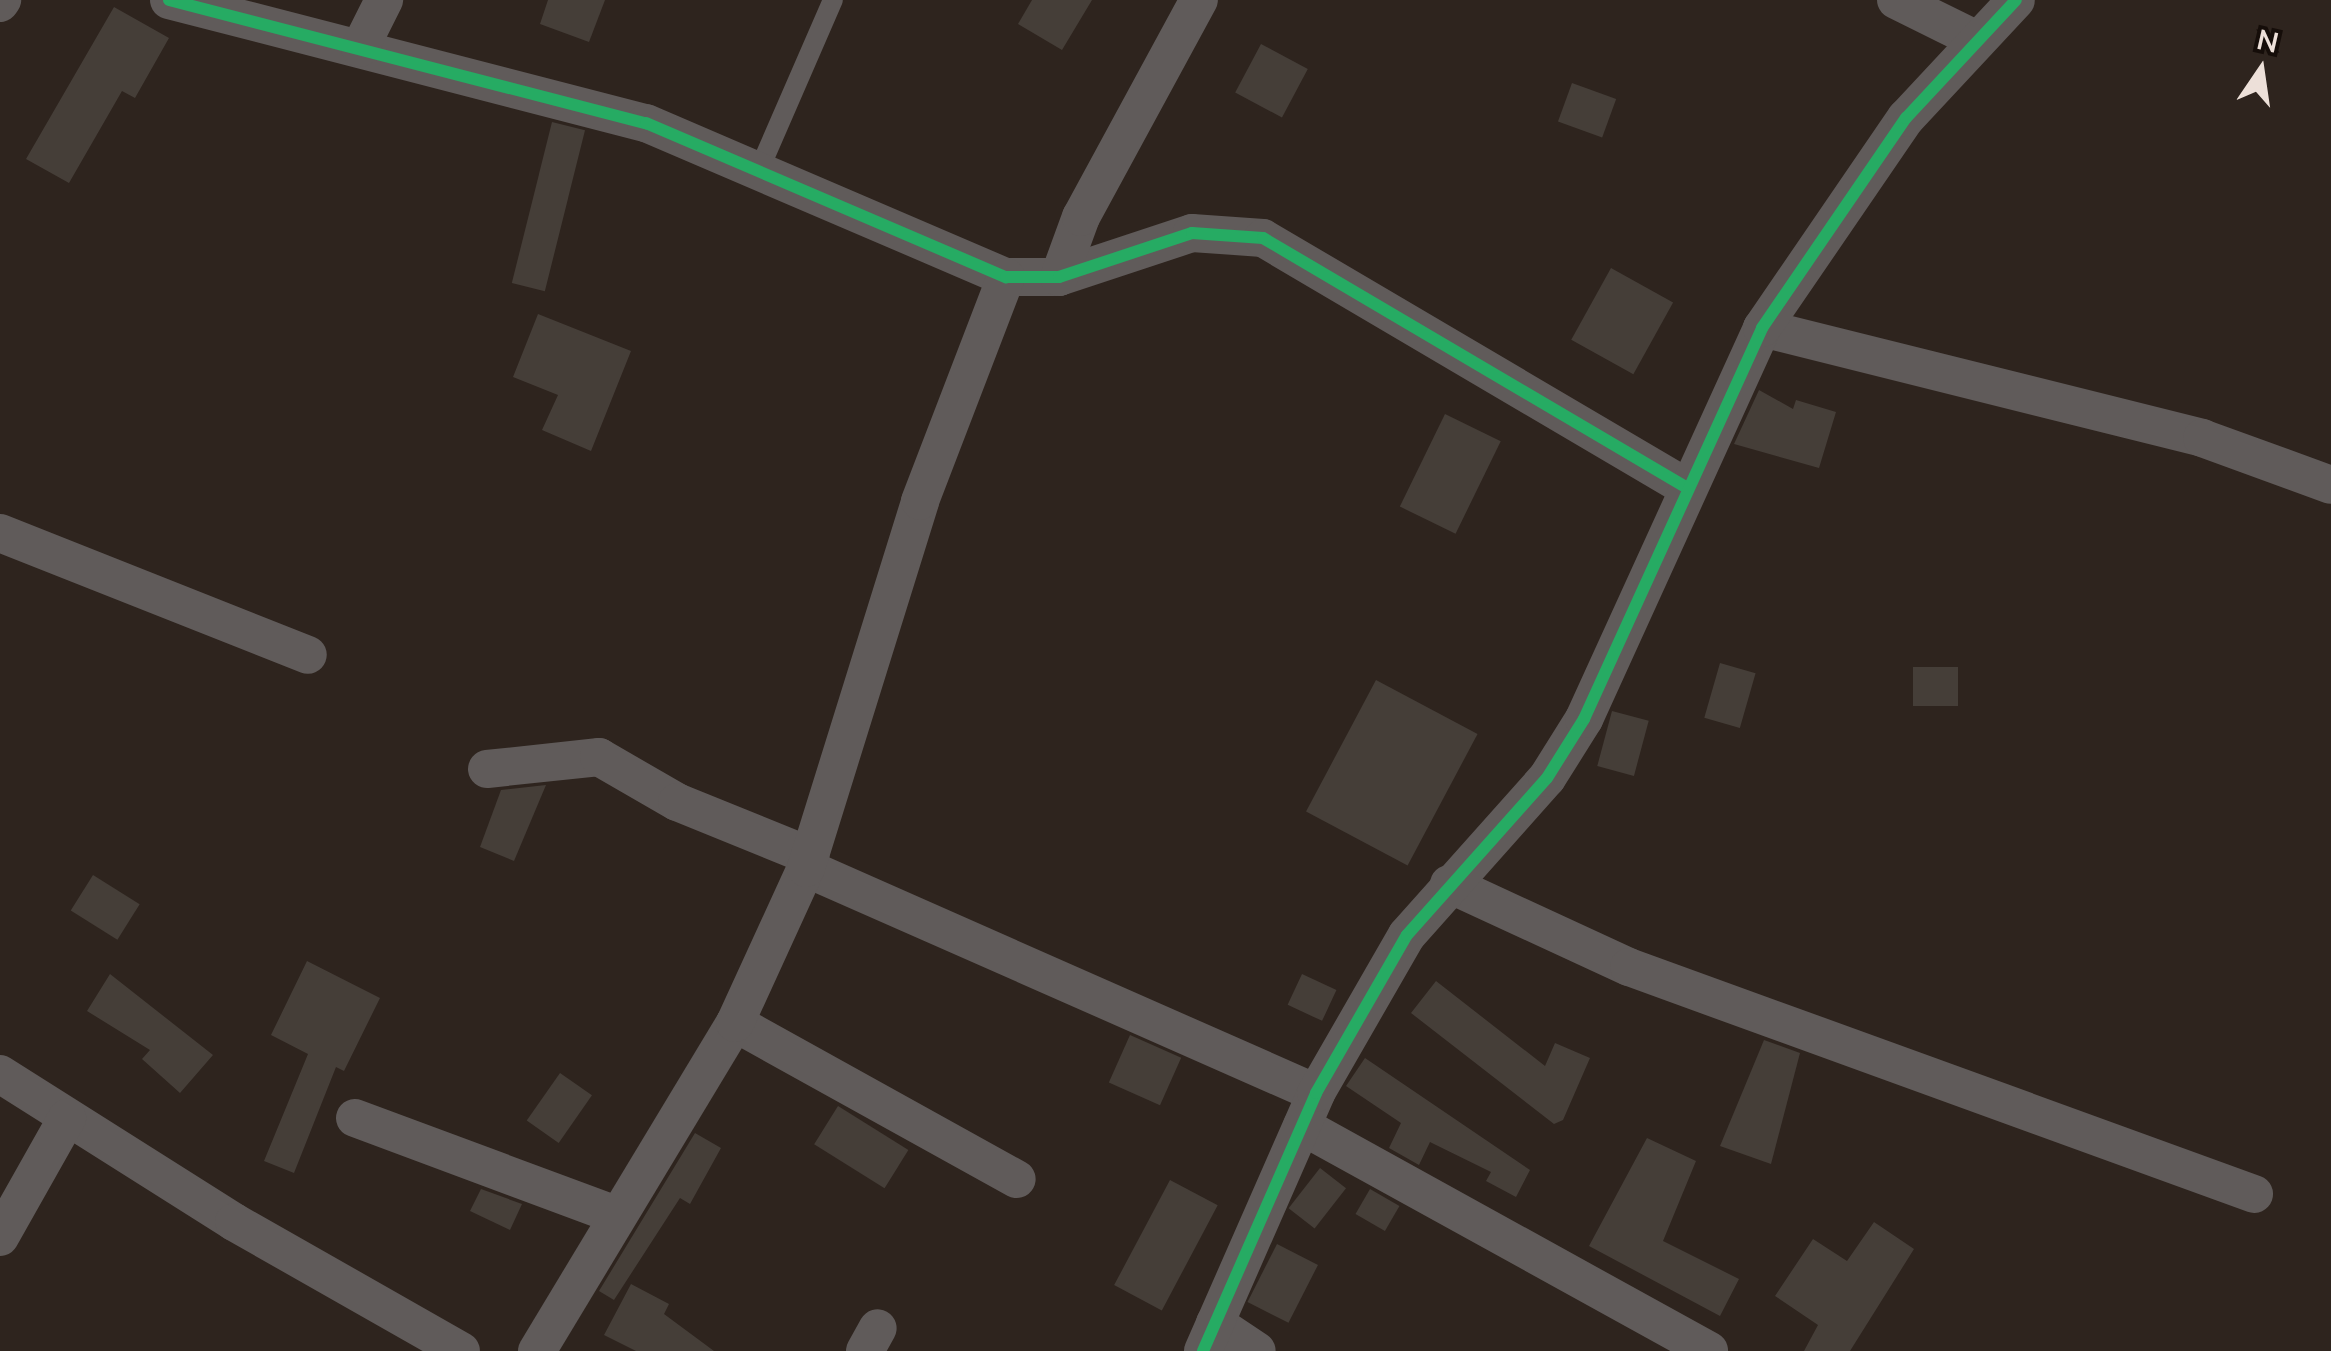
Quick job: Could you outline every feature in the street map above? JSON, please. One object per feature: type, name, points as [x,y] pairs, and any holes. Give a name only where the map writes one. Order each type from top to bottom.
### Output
[{"type":"street","points":[[169,0],[646,124],[1006,277],[1059,277],[1192,233],[1263,238],[1688,488]]},
{"type":"street","points":[[360,48],[384,0]]},
{"type":"street","points":[[1059,277],[1081,217],[1199,0]]},
{"type":"street","points":[[1896,0],[1977,40]]},
{"type":"street","points":[[1257,1351],[1209,1337],[1309,1110],[1406,934],[1547,778],[1584,719],[1762,328],[1906,118],[2016,0]]},
{"type":"street","points":[[537,1351],[616,1214],[735,1024],[808,862],[920,501],[1006,277]]},
{"type":"street","points":[[1762,328],[2202,438],[2331,485]]},
{"type":"street","points":[[0,533],[308,656]]},
{"type":"street","points":[[487,770],[599,757],[678,802],[808,862],[1309,1110],[1481,1219],[1646,1337],[1709,1351]]},
{"type":"street","points":[[1449,884],[1630,967],[2254,1194]]},
{"type":"street","points":[[735,1024],[1017,1179]]},
{"type":"street","points":[[0,1074],[67,1118],[461,1351]]},
{"type":"street","points":[[0,1236],[67,1118]]},
{"type":"street","points":[[355,1118],[616,1214]]},
{"type":"lane","points":[[759,170],[834,0]]},
{"type":"building","points":[[548,0],[605,0],[589,42],[540,24]]},
{"type":"building","points":[[1032,0],[1092,0],[1062,50],[1018,24]]},
{"type":"building","points":[[114,7],[169,38],[135,98],[122,91],[69,183],[26,159]]},
{"type":"building","points":[[1261,44],[1308,69],[1282,117],[1235,93]]},
{"type":"building","points":[[1572,83],[1616,99],[1602,138],[1558,122]]},
{"type":"building","points":[[552,122],[585,130],[545,291],[512,283]]},
{"type":"building","points":[[1611,268],[1673,302],[1633,374],[1571,340]]},
{"type":"building","points":[[538,314],[631,351],[591,451],[542,430],[558,395],[513,377]]},
{"type":"building","points":[[1759,390],[1793,409],[1796,400],[1836,412],[1819,468],[1734,444]]},
{"type":"building","points":[[1445,414],[1501,441],[1456,534],[1400,507]]},
{"type":"building","points":[[1720,663],[1756,673],[1740,728],[1704,718]]},
{"type":"building","points":[[1913,667],[1958,667],[1958,706],[1913,706]]},
{"type":"building","points":[[1376,680],[1478,734],[1408,866],[1306,812]]},
{"type":"building","points":[[1612,711],[1649,721],[1634,776],[1597,766]]},
{"type":"building","points":[[546,785],[514,861],[480,847],[501,790]]},
{"type":"building","points":[[93,875],[140,904],[117,940],[71,911]]},
{"type":"building","points":[[307,961],[380,998],[344,1071],[336,1067],[294,1173],[264,1161],[308,1054],[271,1035]]},
{"type":"building","points":[[110,974],[213,1055],[180,1093],[142,1059],[150,1050],[87,1011]]},
{"type":"building","points":[[1302,974],[1336,990],[1322,1021],[1288,1005]]},
{"type":"building","points":[[1436,981],[1545,1066],[1555,1043],[1590,1058],[1563,1120],[1554,1124],[1411,1013]]},
{"type":"building","points":[[1130,1035],[1181,1058],[1160,1105],[1109,1083]]},
{"type":"building","points":[[1764,1040],[1800,1053],[1771,1164],[1720,1146]]},
{"type":"building","points":[[1365,1058],[1530,1170],[1516,1197],[1486,1181],[1491,1172],[1430,1142],[1419,1165],[1389,1148],[1401,1123],[1346,1086]]},
{"type":"building","points":[[560,1073],[592,1095],[559,1143],[527,1121]]},
{"type":"building","points":[[838,1106],[908,1150],[885,1188],[814,1144]]},
{"type":"building","points":[[695,1133],[721,1148],[690,1204],[680,1198],[614,1300],[599,1291]]},
{"type":"building","points":[[1647,1138],[1696,1161],[1663,1241],[1739,1279],[1720,1316],[1589,1246]]},
{"type":"building","points":[[1320,1168],[1346,1188],[1315,1229],[1289,1208]]},
{"type":"building","points":[[1170,1180],[1218,1205],[1162,1310],[1114,1285]]},
{"type":"building","points":[[481,1189],[522,1204],[510,1230],[470,1211]]},
{"type":"building","points":[[1370,1189],[1399,1206],[1385,1231],[1356,1214]]},
{"type":"building","points":[[1874,1222],[1914,1249],[1850,1351],[1804,1351],[1818,1325],[1775,1296],[1813,1239],[1847,1261]]},
{"type":"building","points":[[1277,1244],[1318,1265],[1288,1323],[1247,1302]]},
{"type":"building","points":[[631,1284],[669,1304],[664,1314],[714,1351],[636,1351],[604,1335]]},
{"type":"cycle path","points":[[169,0],[646,123],[1006,277],[1059,277],[1192,233],[1263,238],[1688,488]]},
{"type":"cycle path","points":[[1203,1351],[1316,1093],[1407,935],[1547,778],[1584,719],[1762,328],[1906,118],[2016,0]]}]
